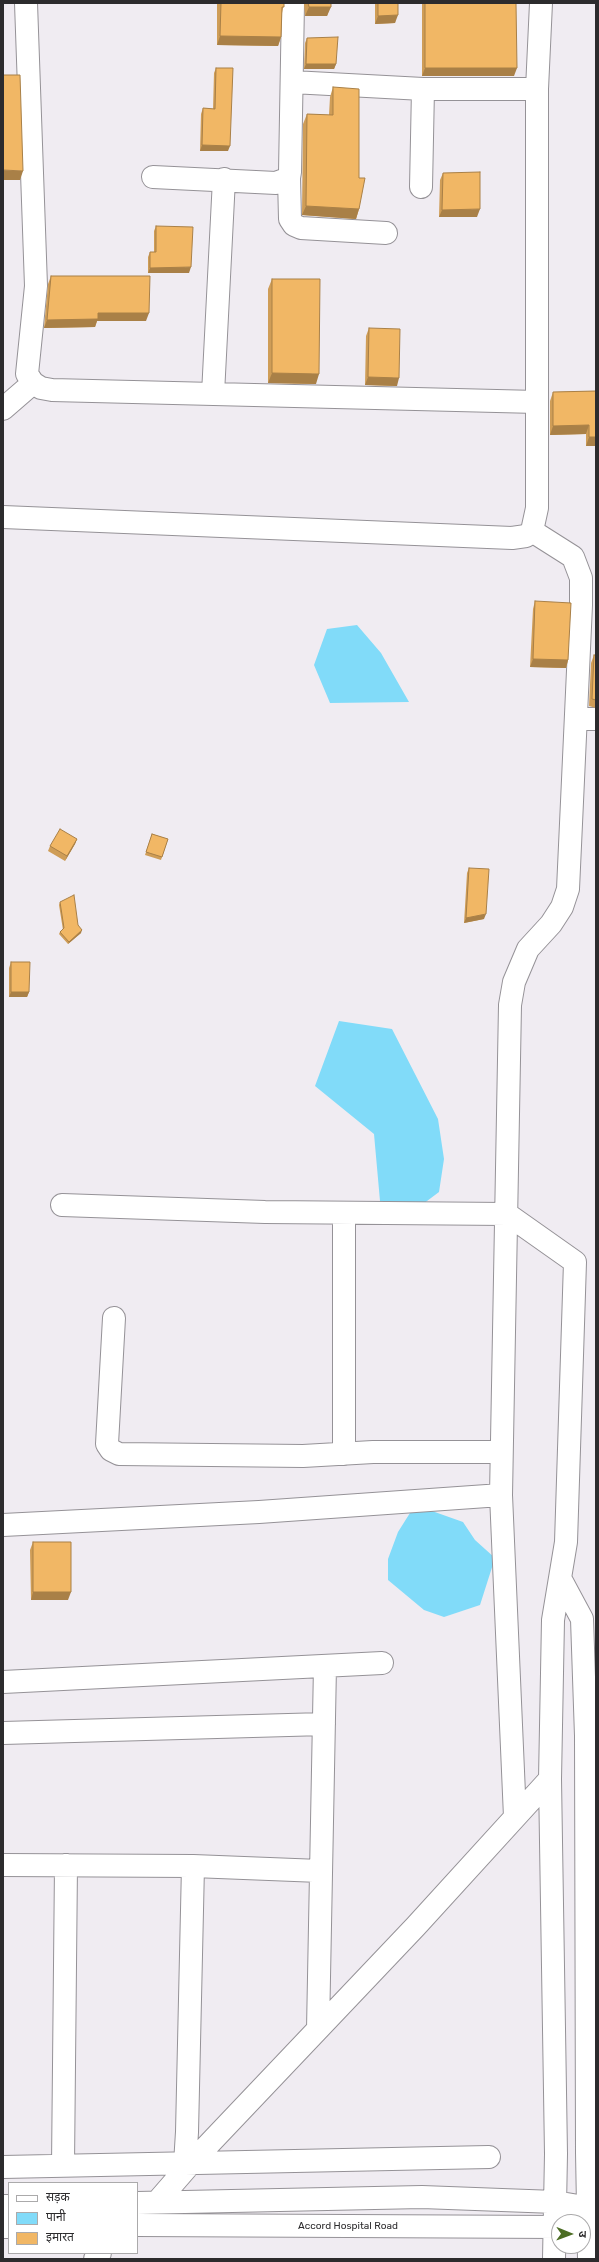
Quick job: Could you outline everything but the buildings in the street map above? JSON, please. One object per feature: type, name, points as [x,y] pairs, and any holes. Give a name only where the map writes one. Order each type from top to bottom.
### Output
[{"type":"street","points":[[26,3],[36,286],[28,374],[33,382],[41,388],[52,390],[537,402]]},
{"type":"street","points":[[293,3],[289,178],[290,219],[294,225],[301,228],[386,233]]},
{"type":"street","points":[[3,517],[512,538],[526,536],[532,531],[537,508],[537,89],[541,3]]},
{"type":"street","points":[[292,82],[423,88],[537,89]]},
{"type":"street","points":[[421,187],[423,88]]},
{"type":"street","points":[[153,177],[224,179],[276,183],[289,178]]},
{"type":"street","points":[[213,394],[224,179]]},
{"type":"street","points":[[3,408],[33,382]]},
{"type":"street","points":[[515,1817],[501,1495],[510,1005],[514,982],[528,949],[551,924],[562,907],[568,890],[586,719],[581,578],[573,557],[532,531]]},
{"type":"street","points":[[62,1205],[265,1212],[507,1214],[575,1262],[566,1542],[553,1620],[550,1779],[556,2214]]},
{"type":"street","points":[[344,1213],[344,1454]]},
{"type":"street","points":[[114,1318],[107,1444],[111,1450],[119,1454],[303,1456],[373,1452],[501,1452]]},
{"type":"street","points":[[3,1525],[259,1512],[501,1495]]},
{"type":"street","points":[[560,1578],[582,1619],[591,1731],[591,2222]]},
{"type":"street","points":[[3,1682],[382,1663]]},
{"type":"street","points":[[318,2029],[325,1666]]},
{"type":"street","points":[[3,1733],[324,1724]]},
{"type":"street","points":[[147,2203],[187,2164],[416,1926],[550,1779]]},
{"type":"street","points":[[3,1865],[193,1866],[320,1871]]},
{"type":"street","points":[[63,2165],[66,1865]]},
{"type":"street","points":[[187,2164],[193,1866]]},
{"type":"street","points":[[3,2167],[489,2157]]},
{"type":"street","points":[[147,2203],[422,2197],[555,2202],[592,2208]]},
{"type":"street","name":"Accord Hospital Road","points":[[138,2225],[551,2226]]},
{"type":"water","points":[[357,625],[381,653],[409,702],[330,703],[314,665],[327,629]]},
{"type":"water","points":[[339,1021],[392,1029],[438,1119],[444,1159],[439,1192],[415,1210],[402,1210],[380,1201],[374,1134],[315,1086]]},
{"type":"water","points":[[415,1505],[463,1522],[475,1540],[495,1558],[480,1605],[444,1617],[424,1610],[388,1580],[388,1559],[398,1532]]}]
